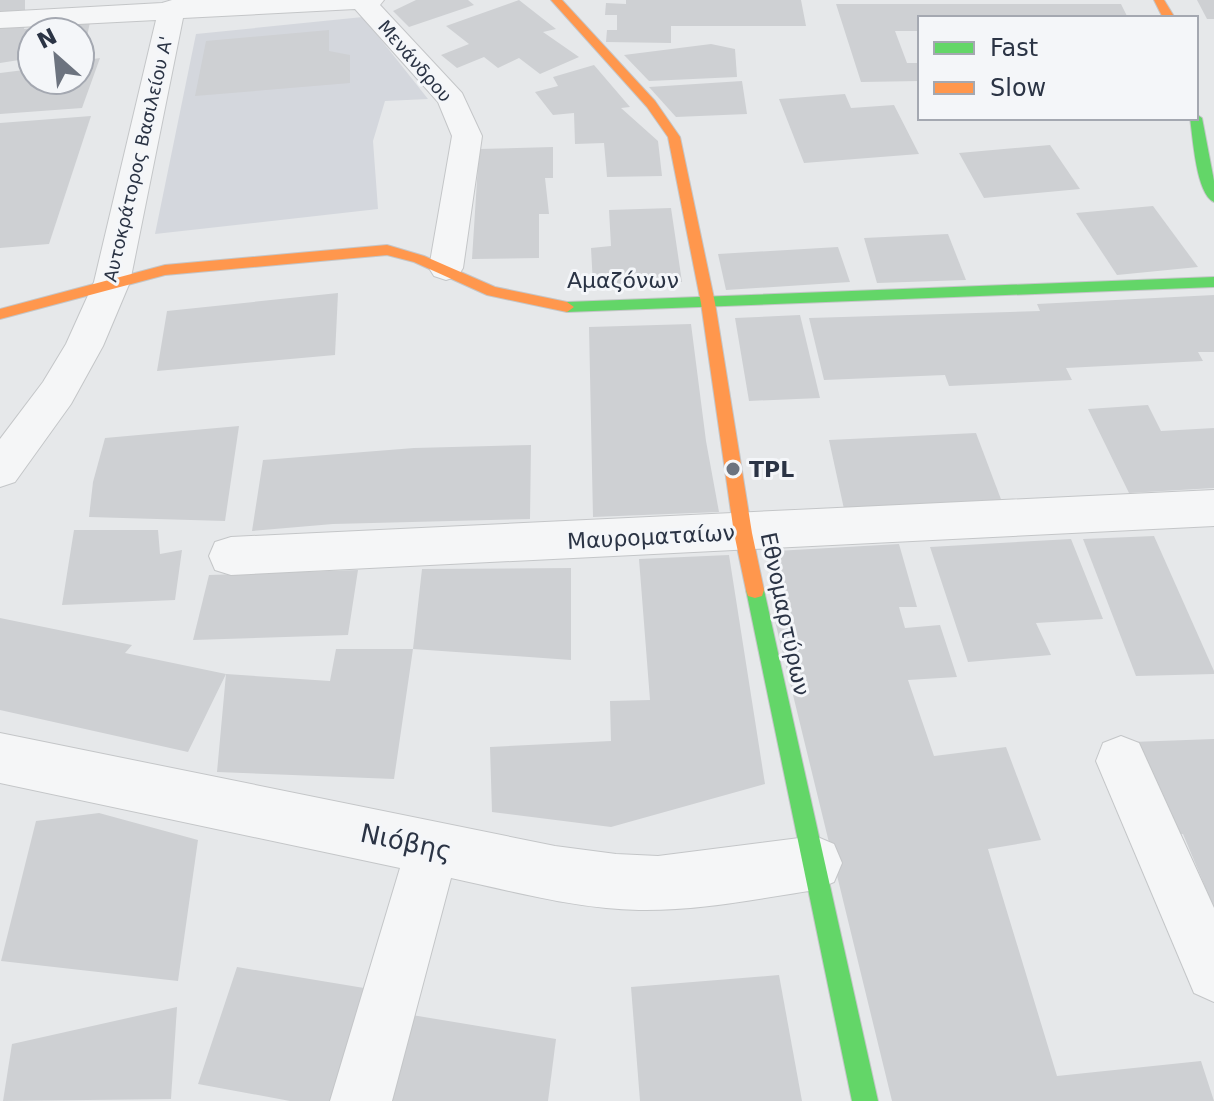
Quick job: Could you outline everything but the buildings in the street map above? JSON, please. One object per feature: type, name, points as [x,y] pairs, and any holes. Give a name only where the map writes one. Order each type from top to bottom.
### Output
[{"type":"street","name":"Μενάνδρου","points":[[362,0],[452,99],[467,136],[446,268]]},
{"type":"street","points":[[0,20],[172,8],[371,0]]},
{"type":"street","name":"Εθνομαρτύρων","points":[[556,0],[673,133],[708,303],[743,533],[865,1101]]},
{"type":"street","name":"Αυτοκράτορος Βασιλείου A'","points":[[0,470],[57,393],[84,346],[112,282],[172,8]]},
{"type":"street","points":[[1196,120],[1214,198]]},
{"type":"street","name":"Αμαζόνων","points":[[0,314],[165,270],[387,250],[415,255],[446,268],[468,282],[505,296],[566,307],[1214,282]]},
{"type":"street","name":"Μαυροματαίων","points":[[231,556],[1214,508]]},
{"type":"street","name":"Νιόβης","points":[[0,758],[555,873],[635,883],[700,879],[815,863]]},
{"type":"street","points":[[1121,761],[1214,973]]},
{"type":"street","points":[[361,1101],[433,847]]},
{"type":"shaded area","points":[[363,17],[428,99],[385,101],[373,141],[378,209],[155,234],[196,34]]},
{"type":"traffic: fast","points":[[1196,120],[1204,172],[1214,198]]},
{"type":"traffic: fast","points":[[567,307],[1214,282]]},
{"type":"traffic: fast","points":[[755,590],[865,1101]]},
{"type":"traffic: slow","points":[[556,0],[651,104],[674,137],[708,303],[743,533],[755,590]]},
{"type":"traffic: slow","points":[[1159,0],[1168,16]]},
{"type":"traffic: slow","points":[[0,314],[165,270],[387,250],[419,259],[492,291],[567,307]]},
{"type":"place","name":"TPL","points":[[733,469]]}]
